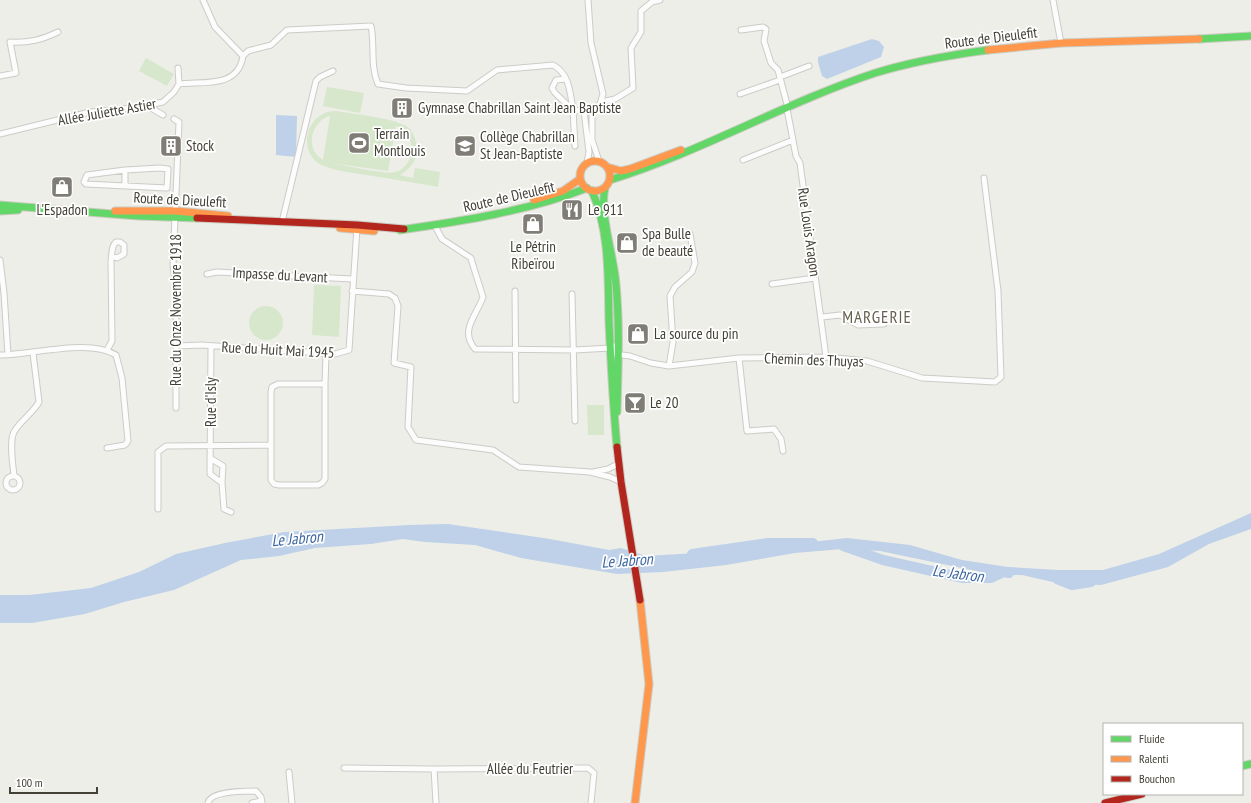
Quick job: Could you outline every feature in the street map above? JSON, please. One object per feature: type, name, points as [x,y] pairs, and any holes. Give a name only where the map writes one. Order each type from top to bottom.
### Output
[{"type":"main road","name":"Route de Dieulefit","points":[[610,180],[630,175],[679,156],[868,76],[922,61],[999,48],[1061,43],[1251,36]]},
{"type":"main road","name":"Route de Dieulefit","points":[[608,167],[621,171],[630,169],[748,126]]},
{"type":"main road","points":[[616,442],[618,354],[617,286],[602,198],[605,188],[610,180],[610,173],[608,167],[599,161],[587,163],[581,170],[580,179],[598,204],[607,253],[612,397],[616,442],[618,464],[638,590],[649,684],[635,803]]},
{"type":"main road","name":"Route de Dieulefit","points":[[435,226],[563,191],[580,179]]},
{"type":"main road","points":[[589,190],[599,191],[605,188]]},
{"type":"main road","name":"Route de Dieulefit","points":[[100,212],[138,210],[176,215],[188,219],[282,222],[357,228],[404,229],[435,226],[550,201],[589,190]]},
{"type":"main road","name":"Route de Dieulefit","points":[[0,205],[30,209],[100,212],[134,216],[217,214],[258,221]]},
{"type":"main road","name":"Route de Dieulefit","points":[[0,211],[30,209]]},
{"type":"main road","points":[[1105,803],[1138,795]]},
{"type":"street","points":[[203,0],[215,27],[243,56]]},
{"type":"street","points":[[588,0],[591,43],[603,94],[601,102]]},
{"type":"street","points":[[566,79],[556,80],[552,88],[572,110],[592,110],[601,102],[615,99],[633,88],[631,48],[641,32],[641,11],[652,2],[660,0]]},
{"type":"street","points":[[1053,0],[1061,43]]},
{"type":"street","points":[[178,68],[179,84],[215,83],[228,78],[239,70],[243,56],[248,51],[271,44],[287,30],[371,26],[374,40],[374,75],[378,84],[406,88],[467,91],[497,70],[548,65],[557,67],[569,84],[575,146]]},
{"type":"street","name":"Rue Louis Aragon","points":[[740,30],[766,29],[764,41],[771,63],[778,70],[788,109],[796,156],[800,163],[815,278],[822,318],[826,357]]},
{"type":"street","points":[[0,76],[16,73],[10,42],[28,43],[42,40],[58,32]]},
{"type":"street","points":[[740,94],[809,66]]},
{"type":"street","points":[[282,222],[316,81],[320,77],[333,71]]},
{"type":"street","name":"Allée Juliette Astier","points":[[0,134],[90,112],[133,108],[163,102],[174,92],[179,84]]},
{"type":"street","points":[[146,105],[163,115]]},
{"type":"street","points":[[592,110],[592,140],[599,161]]},
{"type":"street","points":[[584,111],[589,152],[587,163]]},
{"type":"street","name":"Rue du Onze Novembre 1918","points":[[174,119],[179,122],[173,265],[176,288],[176,408]]},
{"type":"street","points":[[743,160],[793,140]]},
{"type":"street","points":[[168,169],[167,177],[167,188],[86,184],[84,178],[86,175],[125,170],[168,169]]},
{"type":"street","points":[[125,170],[125,186]]},
{"type":"street","points":[[167,177],[177,178]]},
{"type":"street","name":"Chemin des Thuyas","points":[[618,354],[630,356],[651,363],[669,366],[739,358],[826,357],[867,361],[922,378],[995,382],[1001,377],[998,291],[984,178]]},
{"type":"street","points":[[435,226],[442,239],[471,258],[480,284],[483,297],[474,313],[469,327],[472,345],[480,350],[574,350],[611,348]]},
{"type":"street","name":"Rue du Huit Mai 1945","points":[[176,346],[211,346],[326,354],[343,353],[349,350],[352,278],[357,228]]},
{"type":"street","points":[[669,366],[673,342],[670,296],[675,287],[692,272],[695,263],[690,234]]},
{"type":"street","points":[[107,350],[112,341],[112,256]]},
{"type":"street","points":[[0,260],[8,355]]},
{"type":"street","name":"Impasse du Levant","points":[[207,274],[217,272],[352,278]]},
{"type":"street","points":[[772,284],[815,278]]},
{"type":"street","points":[[352,290],[389,294],[395,298],[398,306],[394,362],[411,367],[408,427],[416,440],[493,450],[519,467],[590,472],[610,477],[621,482]]},
{"type":"street","points":[[515,291],[516,400]]},
{"type":"street","points":[[572,294],[575,422]]},
{"type":"street","points":[[822,318],[840,315],[858,325],[884,324]]},
{"type":"street","points":[[610,321],[613,330],[614,354],[618,354]]},
{"type":"street","points":[[0,355],[33,353],[66,346],[107,350],[116,355],[122,378],[128,441],[126,445],[107,448]]},
{"type":"street","name":"Rue d'Isly","points":[[211,346],[210,474],[222,483]]},
{"type":"street","points":[[14,476],[12,439],[14,431],[35,409],[39,402],[33,353]]},
{"type":"street","points":[[325,384],[278,384],[272,387],[270,474],[274,484],[318,485],[325,479],[326,354]]},
{"type":"street","points":[[739,358],[747,431],[774,429],[781,439],[783,451]]},
{"type":"street","points":[[158,509],[158,452],[160,449],[166,446],[270,446]]},
{"type":"street","points":[[210,458],[223,466],[222,483],[224,509],[231,512]]},
{"type":"street","points":[[590,472],[608,469],[618,464]]},
{"type":"street","name":"Allée du Feutrier","points":[[344,768],[588,768],[594,773],[591,803]]},
{"type":"street","points":[[434,769],[436,803]]},
{"type":"street","points":[[289,772],[292,803]]},
{"type":"street","points":[[208,803],[209,798],[214,795],[248,791],[256,792],[261,797],[261,802],[252,803]]},
{"type":"green space","points":[[146,58],[174,74],[167,86],[139,71]]},
{"type":"green space","points":[[327,87],[364,93],[360,113],[323,106]]},
{"type":"green space","name":"Terrain Montlouis","points":[[336,111],[374,117],[395,122],[409,128],[417,145],[417,152],[413,164],[400,175],[413,178],[415,168],[440,172],[438,187],[342,171],[324,166],[315,160],[309,153],[307,144],[311,125],[317,118],[326,113]],"holes":[[[330,116],[323,160],[313,149],[312,136],[318,123]],[[396,126],[403,129],[408,135],[412,149],[411,156],[402,169],[390,173],[331,163],[388,171]]]},
{"type":"green space","points":[[314,285],[341,286],[339,337],[312,335]]},
{"type":"green space","points":[[266,306],[278,311],[283,323],[278,335],[266,340],[254,335],[249,323],[254,311]]},
{"type":"green space","points":[[587,405],[604,405],[604,435],[588,435]]},
{"type":"water","points":[[872,39],[879,41],[884,47],[881,57],[827,79],[822,76],[818,57]]},
{"type":"water","points":[[276,115],[297,116],[296,157],[276,155]]},
{"type":"water","points":[[1251,513],[1251,529],[1209,544],[1168,567],[1101,585],[1057,583],[1022,575],[995,575],[880,551],[842,549],[795,553],[726,565],[663,572],[617,574],[521,558],[475,545],[403,539],[371,544],[315,548],[279,556],[241,560],[174,590],[124,602],[85,614],[32,623],[0,623],[0,595],[29,595],[91,588],[139,572],[176,554],[284,532],[448,524],[550,539],[609,550],[621,548],[646,556],[731,551],[847,538],[910,545],[962,560],[1008,567],[1058,570],[1103,570],[1159,554]]},
{"type":"waterway","name":"Le Jabron","points":[[692,554],[768,543],[813,543]]},
{"type":"waterway","name":"Le Jabron","points":[[843,546],[883,560],[963,578],[991,578],[1004,572],[1009,573]]},
{"type":"waterway","name":"Le Jabron","points":[[1057,579],[1072,585],[1091,582]]},
{"type":"traffic: fast","points":[[1199,39],[1251,36]]},
{"type":"traffic: fast","points":[[610,180],[677,156],[808,98],[875,73],[902,65],[931,59],[988,50]]},
{"type":"traffic: fast","points":[[400,230],[471,219],[519,209],[587,188]]},
{"type":"traffic: fast","points":[[605,188],[605,222],[615,273],[618,316],[617,412]]},
{"type":"traffic: fast","points":[[592,191],[602,222],[607,256],[613,400],[617,447]]},
{"type":"traffic: fast","points":[[0,205],[138,216],[197,218]]},
{"type":"traffic: fast","points":[[0,211],[18,210]]},
{"type":"traffic: fast","points":[[1243,766],[1251,764]]},
{"type":"traffic: slow","points":[[988,50],[1062,43],[1199,39]]},
{"type":"traffic: slow","points":[[607,167],[621,171],[630,169],[681,150]]},
{"type":"traffic: slow","points":[[595,161],[606,165],[610,176],[606,187],[595,191],[584,187],[580,176],[584,165],[595,161]]},
{"type":"traffic: slow","points":[[534,200],[563,191],[580,179]]},
{"type":"traffic: slow","points":[[115,211],[176,211],[228,216]]},
{"type":"traffic: slow","points":[[340,228],[374,231]]},
{"type":"traffic: slow","points":[[635,803],[649,684],[640,600]]},
{"type":"traffic: jam","points":[[197,218],[357,225],[404,229]]},
{"type":"traffic: jam","points":[[617,447],[621,482],[640,600]]},
{"type":"traffic: jam","points":[[1105,803],[1138,795]]},
{"type":"place","name":"Gymnase Chabrillan Saint Jean Baptiste","points":[[402,108]]},
{"type":"place","name":"Terrain Montlouis","points":[[359,143]]},
{"type":"place","name":"Stock","points":[[171,146]]},
{"type":"place","name":"Collège Chabrillan St Jean-Baptiste","points":[[465,146]]},
{"type":"place","name":"L'Espadon","points":[[62,187]]},
{"type":"place","name":"Le 911","points":[[572,210]]},
{"type":"place","name":"Le Pétrin Ribeïrou","points":[[533,224]]},
{"type":"place","name":"Spa Bulle de beauté","points":[[627,243]]},
{"type":"place","name":"La source du pin","points":[[638,334]]},
{"type":"place","name":"Le 20","points":[[635,403]]},
{"type":"district","name":"MARGERIE","points":[[877,317]]}]
